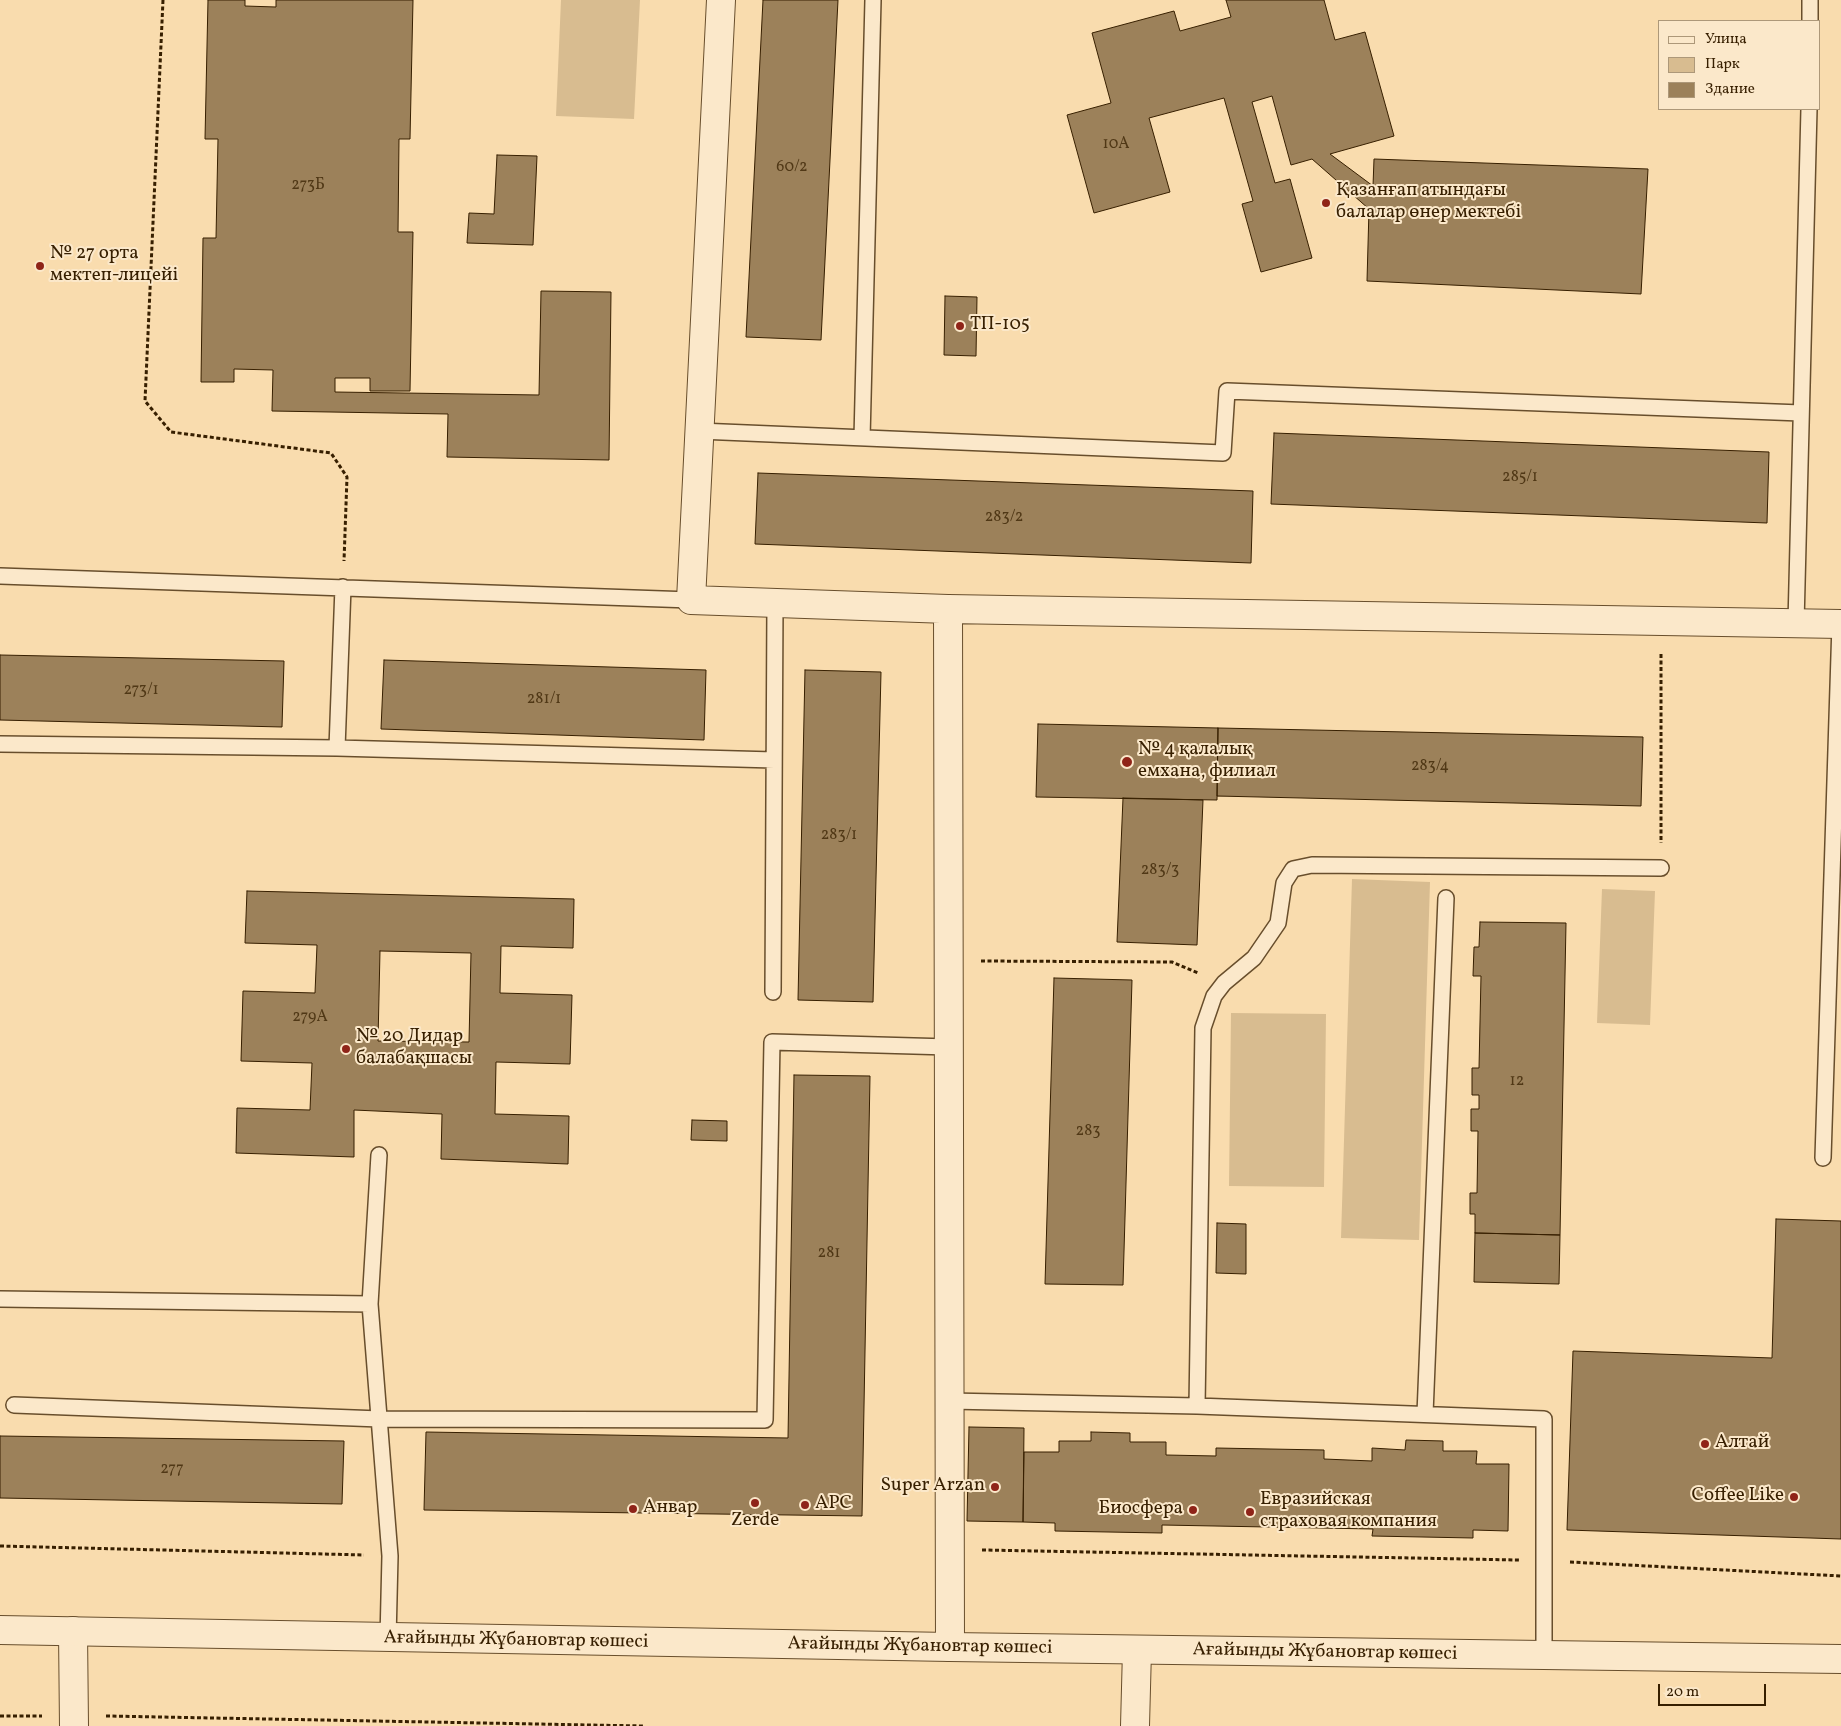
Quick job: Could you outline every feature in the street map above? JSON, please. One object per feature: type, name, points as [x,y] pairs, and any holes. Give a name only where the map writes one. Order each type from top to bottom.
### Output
[{"type":"street","points":[[721,0],[691,600],[948,609],[1840,624]]},
{"type":"street","points":[[948,609],[950,1648]]},
{"type":"street","name":"Ағайынды Жұбановтар көшесі","points":[[0,1630],[388,1639],[950,1648],[1841,1659]]},
{"type":"street","points":[[73,1631],[74,1721]]},
{"type":"street","points":[[1135,1726],[1137,1650]]},
{"type":"lane","points":[[862,438],[873,0]]},
{"type":"lane","points":[[1810,0],[1810,20]]},
{"type":"lane","points":[[1796,623],[1809,110]]},
{"type":"lane","points":[[699,431],[1223,453],[1227,391],[1801,413]]},
{"type":"lane","points":[[0,576],[343,586],[691,600]]},
{"type":"lane","points":[[337,748],[343,586]]},
{"type":"lane","points":[[773,992],[775,603]]},
{"type":"lane","points":[[1823,1158],[1840,624]]},
{"type":"lane","points":[[0,744],[337,748],[774,760]]},
{"type":"lane","points":[[1197,1406],[1203,1028],[1214,996],[1224,983],[1254,958],[1278,923],[1284,883],[1293,868],[1312,865],[1661,868]]},
{"type":"lane","points":[[1425,1414],[1446,898]]},
{"type":"lane","points":[[14,1405],[380,1419],[765,1420],[772,1042],[949,1047]]},
{"type":"lane","points":[[379,1156],[370,1304],[390,1556],[388,1639]]},
{"type":"lane","points":[[0,1300],[370,1304]]},
{"type":"lane","points":[[949,1401],[1197,1406],[1544,1419],[1542,1560],[1544,1656]]},
{"type":"path","points":[[163,0],[145,401],[171,432],[331,453],[347,477],[343,586]]},
{"type":"path","points":[[1661,620],[1661,868]]},
{"type":"path","points":[[950,961],[1172,962],[1224,983]]},
{"type":"path","points":[[0,1546],[390,1556]]},
{"type":"path","points":[[949,1549],[1542,1560],[1841,1576]]},
{"type":"path","points":[[0,1716],[74,1721],[644,1726]]},
{"type":"green space","points":[[561,0],[640,0],[634,119],[556,116]]},
{"type":"green space","points":[[1352,879],[1430,882],[1419,1240],[1341,1238]]},
{"type":"green space","points":[[1602,889],[1655,891],[1650,1025],[1597,1023]]},
{"type":"green space","points":[[1231,1013],[1326,1014],[1324,1187],[1229,1186]]},
{"type":"building","points":[[208,0],[245,0],[245,6],[276,7],[276,0],[413,0],[410,139],[399,139],[398,232],[413,232],[410,391],[370,391],[370,378],[335,378],[335,392],[539,395],[541,291],[611,292],[609,460],[447,457],[448,414],[272,411],[273,370],[234,369],[234,382],[201,382],[203,238],[216,238],[218,139],[205,139]]},
{"type":"building","points":[[763,0],[838,0],[821,340],[746,337]]},
{"type":"building","points":[[1226,0],[1324,0],[1335,40],[1365,32],[1394,136],[1330,154],[1373,186],[1374,159],[1648,169],[1641,294],[1367,281],[1369,209],[1312,159],[1291,165],[1272,96],[1252,102],[1275,183],[1290,179],[1312,258],[1261,272],[1242,204],[1253,201],[1224,98],[1149,118],[1170,192],[1094,213],[1067,115],[1111,103],[1092,33],[1174,11],[1180,31],[1231,17]]},
{"type":"building","points":[[497,155],[537,156],[533,245],[467,243],[469,213],[494,214]]},
{"type":"building","name":"ТП-105","points":[[945,296],[977,297],[976,356],[944,355]]},
{"type":"building","points":[[1274,433],[1769,452],[1767,523],[1271,504]]},
{"type":"building","points":[[758,473],[1253,491],[1251,563],[755,544]]},
{"type":"building","points":[[0,655],[284,661],[282,727],[0,720]]},
{"type":"building","points":[[384,660],[706,670],[704,740],[381,729]]},
{"type":"building","points":[[805,670],[881,672],[873,1002],[798,1000]]},
{"type":"building","name":"№ 4 қалалық емхана, филиал","points":[[1038,724],[1218,728],[1217,800],[1036,797]]},
{"type":"building","points":[[1218,728],[1643,737],[1641,806],[1217,796]]},
{"type":"building","points":[[1123,798],[1203,800],[1197,945],[1117,942]]},
{"type":"building","points":[[247,891],[574,899],[573,948],[501,946],[500,993],[572,995],[570,1064],[496,1062],[495,1114],[569,1116],[568,1164],[441,1159],[442,1114],[354,1110],[354,1157],[236,1153],[237,1108],[310,1110],[312,1063],[241,1061],[243,991],[315,993],[317,945],[245,943]],"holes":[[[380,951],[471,953],[469,1042],[378,1041]]]},
{"type":"building","points":[[1480,922],[1566,923],[1560,1235],[1475,1233],[1475,1214],[1470,1214],[1470,1193],[1477,1193],[1478,1131],[1471,1131],[1471,1109],[1479,1109],[1479,1095],[1472,1095],[1472,1068],[1479,1068],[1481,976],[1473,976],[1474,947],[1479,947]]},
{"type":"building","points":[[1054,978],[1132,980],[1123,1285],[1045,1284]]},
{"type":"building","points":[[794,1075],[870,1076],[862,1516],[424,1510],[426,1432],[788,1438]]},
{"type":"building","points":[[692,1120],[727,1121],[727,1141],[691,1140]]},
{"type":"building","name":"Алтай","points":[[1776,1219],[1841,1221],[1841,1539],[1567,1530],[1573,1351],[1772,1358]]},
{"type":"building","points":[[1217,1223],[1246,1224],[1246,1274],[1216,1273]]},
{"type":"building","points":[[1475,1233],[1560,1235],[1559,1284],[1474,1282]]},
{"type":"building","name":"Super Arzan","points":[[969,1427],[1024,1428],[1023,1522],[967,1521]]},
{"type":"building","points":[[1091,1432],[1130,1433],[1130,1442],[1166,1442],[1166,1455],[1216,1456],[1216,1448],[1324,1450],[1324,1459],[1372,1461],[1372,1448],[1405,1450],[1406,1440],[1443,1441],[1443,1451],[1477,1451],[1476,1464],[1509,1464],[1508,1531],[1473,1530],[1473,1538],[1372,1536],[1373,1529],[1162,1525],[1162,1533],[1055,1531],[1055,1523],[1023,1522],[1024,1452],[1059,1452],[1059,1441],[1091,1441]]},
{"type":"building","points":[[0,1436],[344,1441],[342,1504],[0,1498]]},
{"type":"place","name":"Қазанғап атындағы балалар өнер мектебі","points":[[1326,203]]},
{"type":"place","name":"№ 27 орта мектеп-лицейі","points":[[40,266]]},
{"type":"place","name":"ТП-105","points":[[960,326]]},
{"type":"place","name":"№ 4 қалалық емхана, филиал","points":[[1127,762]]},
{"type":"place","name":"№ 20 Дидар балабақшасы","points":[[346,1049]]},
{"type":"place","name":"Алтай","points":[[1705,1444]]},
{"type":"place","name":"Super Arzan","points":[[995,1487]]},
{"type":"place","name":"Coffee Like","points":[[1794,1497]]},
{"type":"place","name":"Zerde","points":[[755,1503]]},
{"type":"place","name":"АРС","points":[[805,1505]]},
{"type":"place","name":"Анвар","points":[[633,1509]]},
{"type":"place","name":"Биосфера","points":[[1193,1510]]},
{"type":"place","name":"Евразийская страховая компания","points":[[1250,1512]]}]
